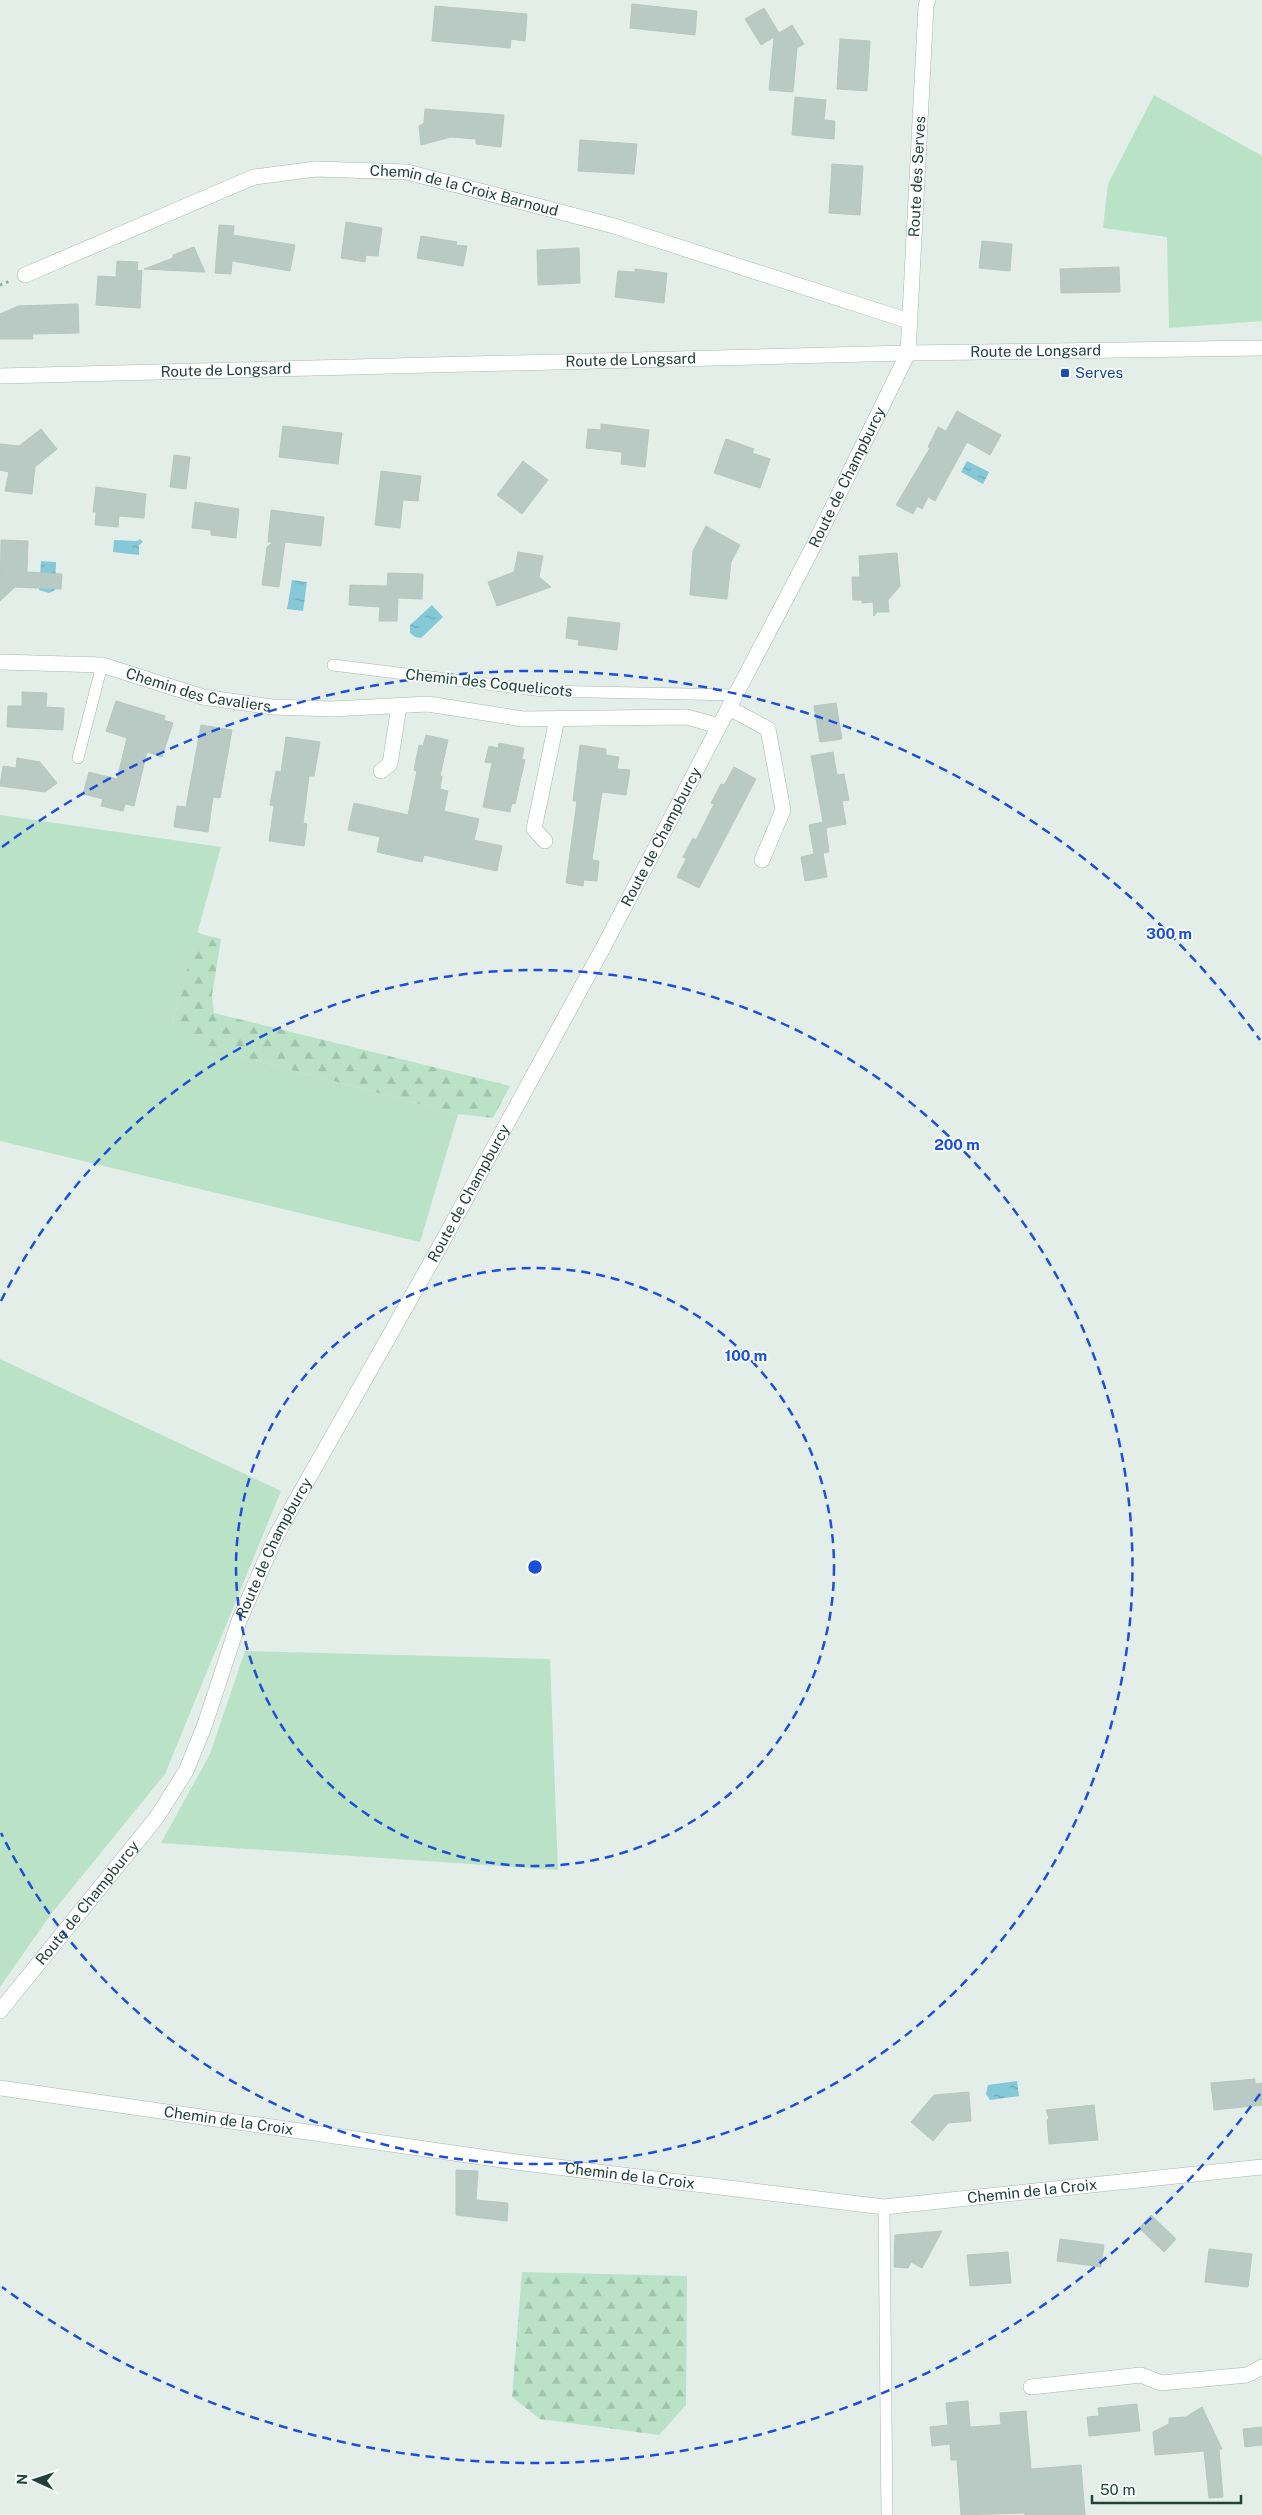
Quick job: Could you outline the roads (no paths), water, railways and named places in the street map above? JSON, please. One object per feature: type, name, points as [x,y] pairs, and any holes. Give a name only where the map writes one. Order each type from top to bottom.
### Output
[{"type":"street","name":"Route des Serves","points":[[908,354],[908,321],[926,6],[928,0]]},
{"type":"street","name":"Chemin de la Croix Barnoud","points":[[25,275],[254,177],[316,169],[407,172],[614,226],[908,321]]},
{"type":"street","name":"Route de Longsard","points":[[0,376],[908,354],[1262,348]]},
{"type":"street","name":"Route de Champburcy","points":[[0,2011],[156,1817],[186,1771],[204,1727],[239,1621],[277,1534],[434,1258],[604,946],[736,695],[908,354]]},
{"type":"street","name":"Chemin des Cavaliers","points":[[0,662],[102,665],[203,697],[272,707],[332,709],[428,704],[523,719],[687,717],[719,726]]},
{"type":"street","points":[[381,771],[390,764],[399,706]]},
{"type":"street","points":[[729,708],[768,729],[783,810],[762,860]]},
{"type":"street","points":[[545,841],[534,829],[556,719]]},
{"type":"street","name":"Chemin de la Croix","points":[[0,2088],[516,2162],[884,2207],[1262,2167]]},
{"type":"street","points":[[1031,2387],[1141,2375],[1161,2383],[1247,2375],[1262,2367]]},
{"type":"lane","points":[[78,758],[102,665]]},
{"type":"lane","name":"Chemin des Coquelicots","points":[[333,665],[543,692],[736,695]]},
{"type":"lane","points":[[884,2207],[887,2515]]},
{"type":"water","points":[[967,461],[989,472],[983,484],[961,472]]},
{"type":"water","points":[[140,539],[143,542],[139,545],[139,555],[113,552],[114,540],[137,541]]},
{"type":"water","points":[[41,561],[56,562],[55,590],[49,593],[39,590]]},
{"type":"water","points":[[292,580],[307,582],[303,611],[287,609]]},
{"type":"water","points":[[432,605],[443,617],[421,638],[415,637],[410,633],[410,625]]},
{"type":"water","points":[[1017,2081],[1019,2096],[990,2100],[986,2094],[988,2085]]},
{"type":"place","name":"Serves","points":[[1065,373]]}]
